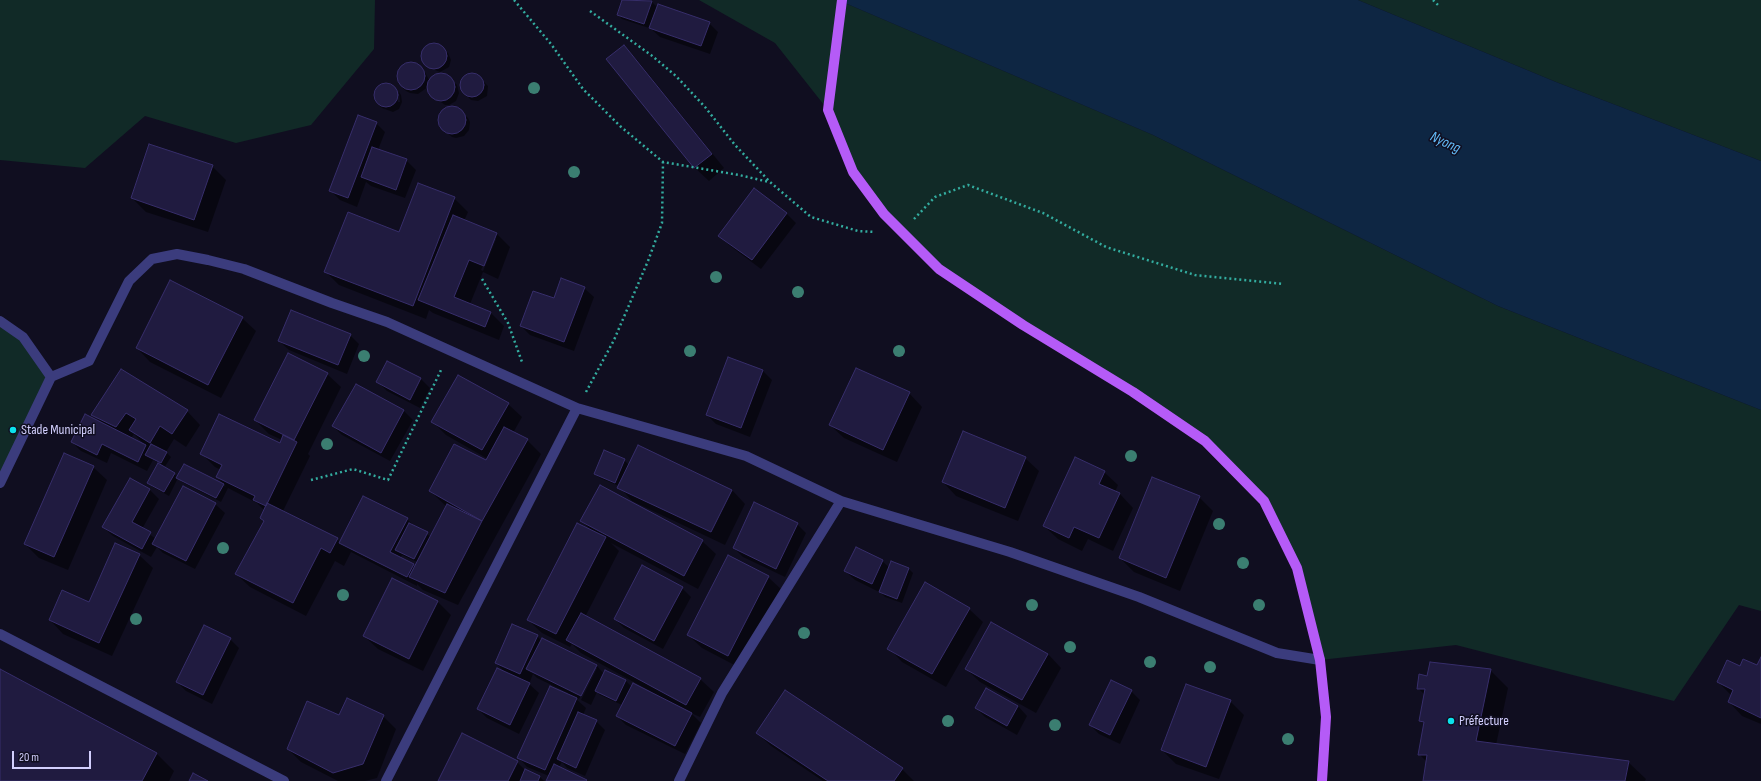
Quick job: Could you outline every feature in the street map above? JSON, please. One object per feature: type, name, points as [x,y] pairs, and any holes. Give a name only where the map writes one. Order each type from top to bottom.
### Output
[{"type":"main road","points":[[842,0],[828,110],[852,172],[884,214],[939,269],[1023,325],[1134,392],[1205,441],[1264,501],[1297,568],[1320,660],[1326,718],[1322,781]]},
{"type":"street","points":[[0,483],[51,377],[89,361],[129,281],[152,259],[177,254],[244,269],[332,303],[387,322],[577,408],[746,456],[841,501],[1010,552],[1140,597],[1277,653],[1320,660]]},
{"type":"street","points":[[0,321],[23,337],[51,377]]},
{"type":"street","points":[[386,781],[577,408]]},
{"type":"street","points":[[679,781],[722,694],[841,501]]},
{"type":"street","points":[[0,634],[284,781]]},
{"type":"path","points":[[514,0],[551,44],[583,89],[620,126],[663,162],[770,182]]},
{"type":"path","points":[[1432,0],[1439,6]]},
{"type":"path","points":[[590,11],[652,55],[676,76],[705,106],[735,144],[770,182],[811,218],[858,232],[902,232],[935,197],[968,185],[1043,213],[1106,247],[1195,275],[1283,284]]},
{"type":"path","points":[[577,408],[614,340],[662,224],[663,162]]},
{"type":"path","points":[[482,279],[508,323],[531,387]]},
{"type":"path","points":[[311,480],[353,469],[388,480],[450,350]]},
{"type":"green space","points":[[0,0],[375,0],[374,49],[311,125],[236,143],[145,116],[85,168],[0,160]]},
{"type":"green space","points":[[699,0],[838,0],[1153,135],[1498,306],[1761,410],[1761,611],[1739,605],[1674,701],[1456,645],[1320,660],[1297,568],[1264,501],[1205,441],[939,269],[853,172],[828,110],[775,43]]},
{"type":"green space","points":[[1358,0],[1761,0],[1761,161],[1556,82]]},
{"type":"green space","name":"Stade Municipal","points":[[0,321],[23,337],[51,377],[0,483]]},
{"type":"water","name":"Nyong","points":[[838,0],[1358,0],[1556,82],[1761,161],[1761,410],[1498,306],[1153,135]]},
{"type":"building","points":[[622,0],[652,1],[644,24],[617,15]]},
{"type":"building","points":[[658,4],[710,22],[701,46],[649,28]]},
{"type":"building","points":[[434,43],[443,47],[447,56],[443,65],[434,69],[425,65],[421,56],[425,47]]},
{"type":"building","points":[[624,45],[712,154],[694,168],[606,59]]},
{"type":"building","points":[[411,62],[421,66],[425,76],[421,86],[411,90],[401,86],[397,76],[401,66]]},
{"type":"building","points":[[441,73],[451,77],[455,87],[451,97],[441,101],[431,97],[427,87],[431,77]]},
{"type":"building","points":[[467,73],[477,73],[484,80],[484,90],[477,97],[467,97],[460,90],[460,80]]},
{"type":"building","points":[[381,83],[391,83],[398,90],[398,100],[391,107],[381,107],[374,100],[374,90]]},
{"type":"building","points":[[452,106],[462,110],[466,120],[462,130],[452,134],[442,130],[438,120],[442,110]]},
{"type":"building","points":[[358,115],[377,122],[348,198],[329,191]]},
{"type":"building","points":[[149,144],[213,165],[194,220],[131,198]]},
{"type":"building","points":[[372,147],[407,159],[396,190],[361,177]]},
{"type":"building","points":[[418,183],[455,197],[413,306],[324,272],[348,212],[399,232]]},
{"type":"building","points":[[754,188],[787,213],[752,260],[718,236]]},
{"type":"building","points":[[453,215],[497,233],[484,266],[469,260],[454,297],[491,312],[485,327],[418,300]]},
{"type":"building","points":[[561,278],[585,287],[564,342],[520,326],[533,291],[554,298]]},
{"type":"building","points":[[170,280],[243,317],[208,385],[136,348]]},
{"type":"building","points":[[291,310],[351,334],[338,365],[278,341]]},
{"type":"building","points":[[288,353],[328,373],[294,440],[254,420]]},
{"type":"building","points":[[728,357],[763,370],[741,428],[706,415]]},
{"type":"building","points":[[387,361],[421,378],[410,400],[376,382]]},
{"type":"building","points":[[856,368],[910,392],[883,450],[829,425]]},
{"type":"building","points":[[121,369],[188,410],[172,434],[160,426],[150,443],[129,430],[136,419],[126,413],[116,427],[91,415]]},
{"type":"building","points":[[458,375],[509,403],[482,450],[431,422]]},
{"type":"building","points":[[356,384],[404,410],[381,453],[332,426]]},
{"type":"building","points":[[85,414],[146,445],[138,462],[102,444],[97,455],[71,442]]},
{"type":"building","points":[[219,414],[280,443],[283,435],[297,442],[266,506],[253,500],[255,496],[216,477],[222,465],[200,454]]},
{"type":"building","points":[[504,427],[528,439],[482,521],[429,491],[454,444],[486,460]]},
{"type":"building","points":[[963,431],[1026,457],[1005,508],[942,482]]},
{"type":"building","points":[[151,444],[167,452],[161,463],[145,455]]},
{"type":"building","points":[[638,445],[732,490],[711,532],[617,488]]},
{"type":"building","points":[[604,450],[625,459],[615,483],[594,474]]},
{"type":"building","points":[[64,453],[94,466],[54,557],[24,544]]},
{"type":"building","points":[[1075,457],[1105,471],[1099,484],[1120,493],[1099,538],[1074,527],[1069,538],[1043,526]]},
{"type":"building","points":[[158,463],[175,473],[164,492],[147,483]]},
{"type":"building","points":[[184,464],[224,484],[216,498],[176,478]]},
{"type":"building","points":[[1152,477],[1200,496],[1166,578],[1119,558]]},
{"type":"building","points":[[130,478],[150,489],[132,522],[151,532],[142,549],[102,527]]},
{"type":"building","points":[[600,485],[703,540],[684,576],[580,521]]},
{"type":"building","points":[[183,486],[216,503],[186,561],[152,544]]},
{"type":"building","points":[[363,496],[408,518],[390,552],[414,564],[407,577],[339,543]]},
{"type":"building","points":[[754,502],[798,523],[776,569],[733,548]]},
{"type":"building","points":[[267,503],[338,538],[330,553],[321,548],[293,603],[235,574],[264,521],[260,518]]},
{"type":"building","points":[[447,504],[482,521],[445,593],[409,577]]},
{"type":"building","points":[[409,523],[428,532],[414,559],[395,550]]},
{"type":"building","points":[[577,523],[606,537],[556,634],[527,620]]},
{"type":"building","points":[[115,543],[140,554],[99,643],[49,620],[62,590],[89,602]]},
{"type":"building","points":[[856,547],[883,560],[872,584],[844,571]]},
{"type":"building","points":[[728,555],[769,576],[728,656],[687,635]]},
{"type":"building","points":[[891,561],[909,568],[897,599],[879,592]]},
{"type":"building","points":[[642,565],[683,587],[654,641],[614,619]]},
{"type":"building","points":[[392,578],[438,601],[409,659],[363,636]]},
{"type":"building","points":[[925,582],[970,608],[932,674],[887,649]]},
{"type":"building","points":[[581,613],[701,678],[686,705],[566,640]]},
{"type":"building","points":[[991,622],[1048,654],[1022,700],[965,669]]},
{"type":"building","points":[[512,624],[538,635],[520,674],[495,663]]},
{"type":"building","points":[[204,625],[231,638],[203,695],[176,682]]},
{"type":"building","points":[[542,638],[597,665],[581,696],[526,669]]},
{"type":"building","points":[[1761,657],[1761,718],[1728,702],[1733,690],[1717,682],[1727,660],[1740,666],[1743,659],[1757,665]]},
{"type":"building","name":"Préfecture","points":[[1430,662],[1491,669],[1476,741],[1629,761],[1625,781],[1423,781],[1427,755],[1418,755],[1424,722],[1419,721],[1425,689],[1417,689],[1419,674],[1427,676]]},
{"type":"building","points":[[497,668],[530,683],[510,725],[477,709]]},
{"type":"building","points":[[0,669],[157,753],[142,781],[0,781]]},
{"type":"building","points":[[605,670],[626,680],[616,701],[595,691]]},
{"type":"building","points":[[1111,680],[1132,690],[1110,735],[1089,725]]},
{"type":"building","points":[[633,683],[692,713],[675,746],[616,716]]},
{"type":"building","points":[[1186,684],[1231,700],[1206,767],[1161,750]]},
{"type":"building","points":[[550,686],[577,698],[545,770],[517,758]]},
{"type":"building","points":[[986,688],[1018,706],[1007,726],[975,708]]},
{"type":"building","points":[[785,690],[903,768],[894,781],[828,781],[756,733]]},
{"type":"building","points":[[347,698],[384,715],[363,764],[333,773],[287,749],[307,701],[339,715]]},
{"type":"building","points":[[578,712],[597,720],[576,768],[557,759]]},
{"type":"building","points":[[462,733],[518,761],[508,781],[438,781]]},
{"type":"building","points":[[554,764],[587,780],[546,781]]},
{"type":"building","points":[[525,769],[540,776],[538,781],[520,781]]},
{"type":"building","points":[[193,773],[208,781],[189,781]]},
{"type":"place","name":"Stade Municipal","points":[[13,430]]},
{"type":"place","name":"Préfecture","points":[[1451,721]]}]
